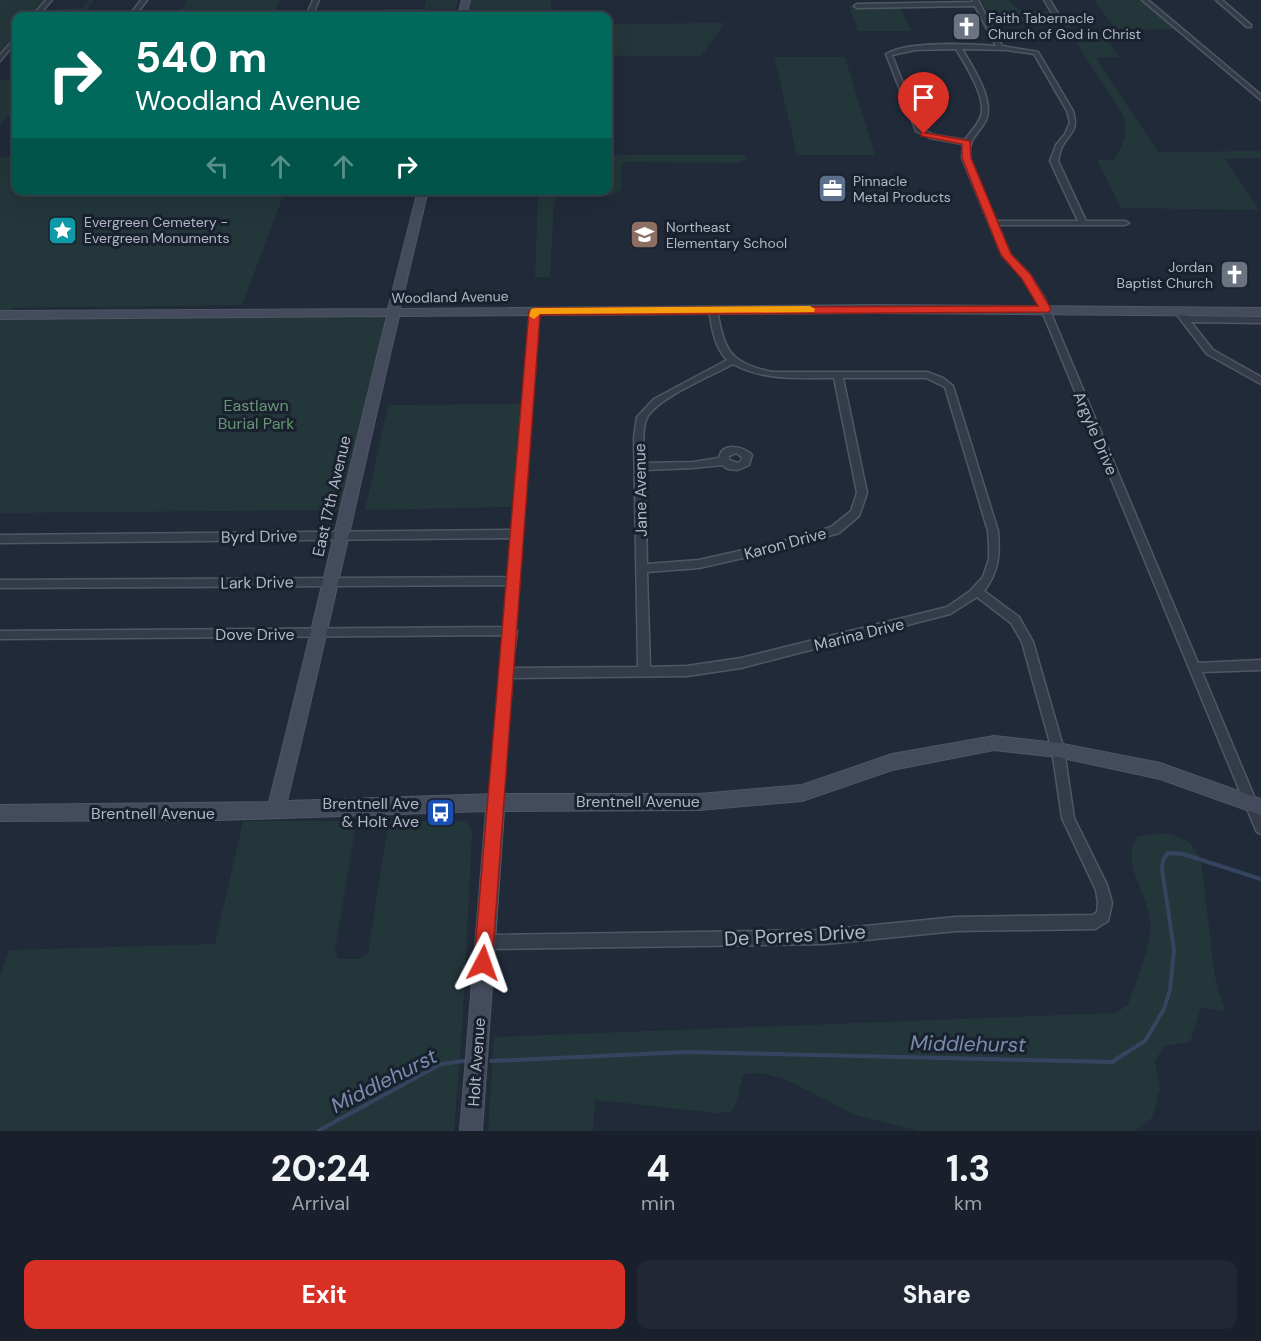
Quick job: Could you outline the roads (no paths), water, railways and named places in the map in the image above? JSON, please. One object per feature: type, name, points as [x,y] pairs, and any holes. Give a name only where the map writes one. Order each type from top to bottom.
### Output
[{"type":"street","points":[[38,12],[49,0]]},
{"type":"street","points":[[1047,0],[1058,18],[1067,24]]},
{"type":"street","points":[[1145,0],[1261,98]]},
{"type":"street","points":[[1219,0],[1249,26]]},
{"type":"street","points":[[857,6],[976,2],[1000,48]]},
{"type":"street","points":[[0,59],[12,44]]},
{"type":"street","points":[[959,48],[985,105],[984,116],[969,135],[967,142],[932,137],[918,130],[889,58],[889,54],[893,51],[907,48],[959,48],[1000,48],[1013,48],[1028,50],[1040,57],[1074,122],[1068,135],[1059,145],[1054,160],[1083,223]]},
{"type":"street","name":"Argyle Drive","points":[[967,142],[966,158],[992,224],[1006,255],[1027,277],[1045,309],[1194,668],[1256,804],[1261,828]]},
{"type":"street","name":"East 17th Avenue","points":[[276,809],[320,633],[340,535],[422,195]]},
{"type":"street","points":[[992,224],[1125,223]]},
{"type":"street","name":"Woodland Avenue","points":[[0,315],[1045,309],[1181,315],[1261,312]]},
{"type":"street","points":[[713,310],[718,341],[732,361],[750,370],[772,375],[838,375]]},
{"type":"street","name":"Holt Avenue","points":[[471,1131],[535,311]]},
{"type":"street","points":[[1181,315],[1261,320]]},
{"type":"street","points":[[1181,315],[1210,352],[1261,381]]},
{"type":"street","name":"Jane Avenue","points":[[644,671],[639,437],[642,417],[657,401],[732,361]]},
{"type":"street","name":"Marina Drive","points":[[508,673],[687,671],[741,663],[950,610],[978,592],[990,573],[996,553],[993,531],[949,386],[927,375],[838,375]]},
{"type":"street","name":"Karon Drive","points":[[641,568],[699,564],[786,544],[836,530],[855,513],[862,493],[838,375]]},
{"type":"street","points":[[640,467],[724,461]]},
{"type":"street","name":"Byrd Drive","points":[[0,538],[518,534]]},
{"type":"street","name":"Lark Drive","points":[[0,584],[514,581]]},
{"type":"street","points":[[978,592],[1002,608],[1022,630],[1058,750]]},
{"type":"street","name":"Dove Drive","points":[[0,635],[511,631]]},
{"type":"street","points":[[1194,668],[1261,665]]},
{"type":"street","name":"Brentnell Avenue","points":[[0,813],[221,812],[496,802],[699,802],[802,793],[892,762],[994,743],[1058,750],[1160,771],[1256,804]]},
{"type":"street","name":"De Porres Drive","points":[[484,942],[825,937],[956,924],[1084,924],[1095,922],[1103,916],[1105,903],[1102,890],[1068,818],[1058,750]]},
{"type":"waterway","name":"Middlehurst","points":[[491,1061],[686,1052],[1112,1062],[1145,1041],[1164,1009],[1170,990],[1174,950],[1162,869],[1163,860],[1168,853],[1183,854],[1261,879]]},
{"type":"waterway","name":"Middlehurst","points":[[318,1131],[441,1064],[464,1061]]},
{"type":"place","name":"Faith Tabernacle Church of God in Christ","points":[[967,26]]},
{"type":"place","name":"Pinnacle Metal Products","points":[[832,189]]},
{"type":"place","name":"Evergreen Cemetery - Evergreen Monuments","points":[[63,230]]},
{"type":"place","name":"Northeast Elementary School","points":[[645,235]]},
{"type":"place","name":"Jordan Baptist Church","points":[[1234,275]]},
{"type":"place","name":"Brentnell Ave & Holt Ave","points":[[440,812]]},
{"type":"park label","name":"Eastlawn Burial Park","points":[[256,414]]}]
